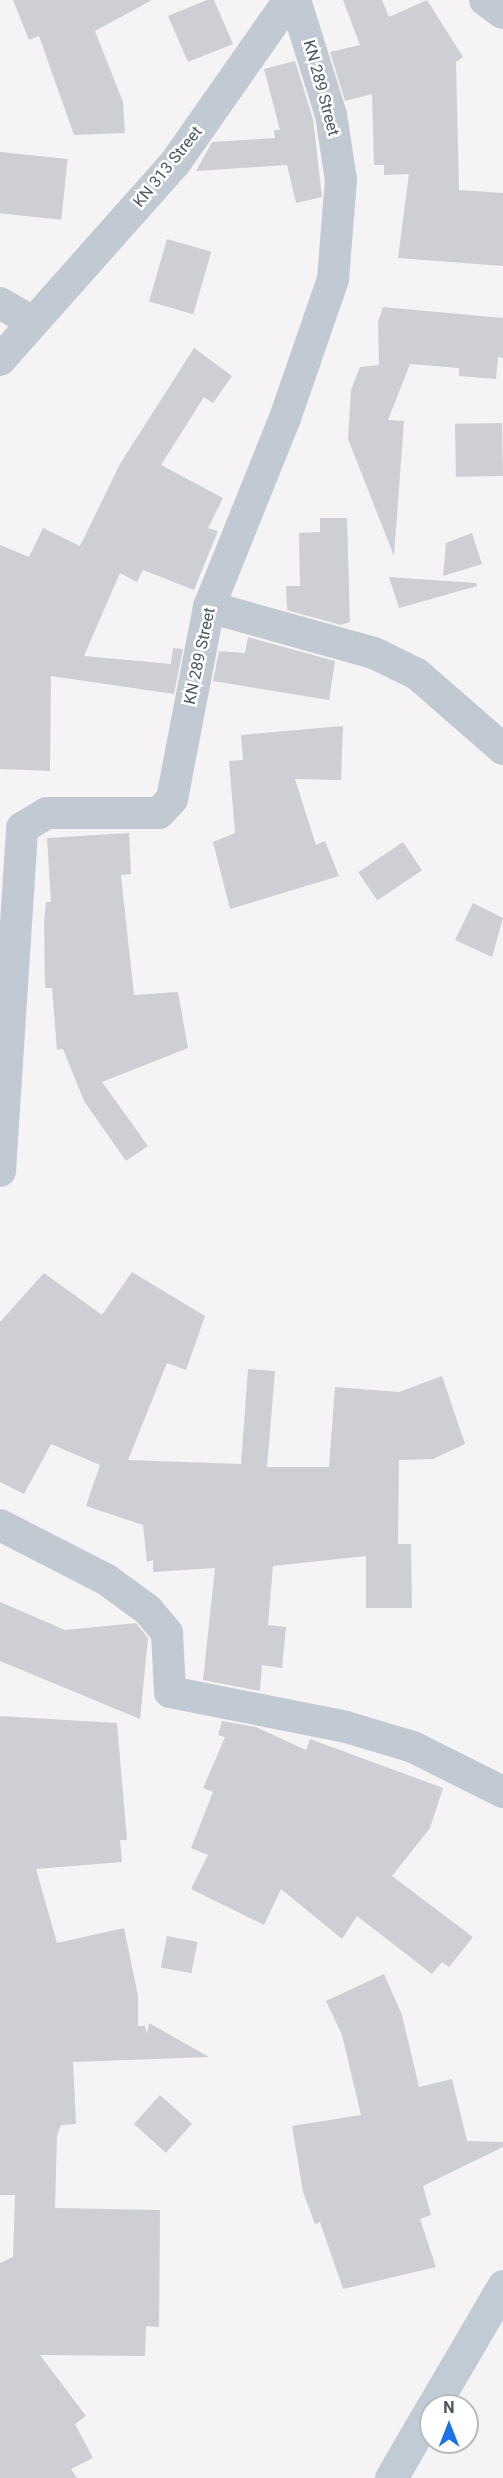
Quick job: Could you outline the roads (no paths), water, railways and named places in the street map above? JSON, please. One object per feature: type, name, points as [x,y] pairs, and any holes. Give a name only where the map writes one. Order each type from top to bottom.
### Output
[{"type":"main road","points":[[440,2394],[503,2286]]},
{"type":"main road","points":[[391,2478],[419,2430]]},
{"type":"street","name":"KN 313 Street","points":[[0,360],[175,163],[289,0]]},
{"type":"street","name":"KN 289 Street","points":[[0,1171],[22,828],[47,813],[159,813],[172,799],[209,607],[288,408],[333,279],[339,234],[341,180],[331,116],[295,0]]},
{"type":"street","points":[[485,0],[503,13]]},
{"type":"street","points":[[0,303],[33,322]]},
{"type":"street","points":[[209,607],[374,653],[417,674],[503,749]]},
{"type":"street","points":[[0,1524],[107,1580],[148,1610],[167,1633],[170,1692],[346,1727],[413,1747],[503,1792]]}]
